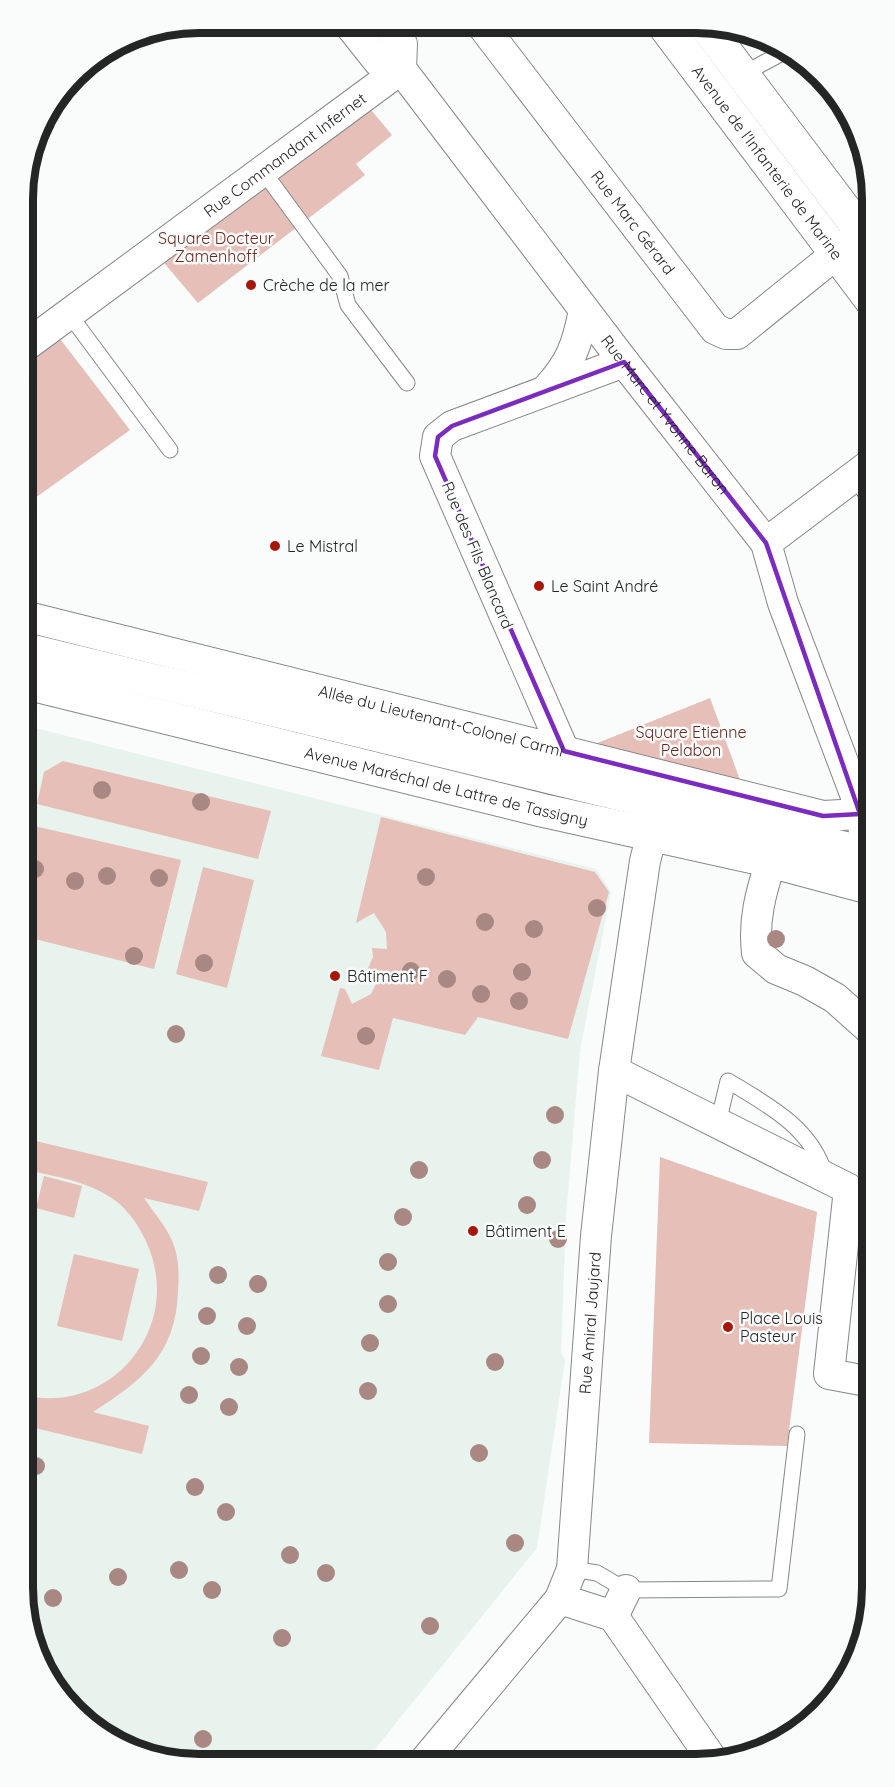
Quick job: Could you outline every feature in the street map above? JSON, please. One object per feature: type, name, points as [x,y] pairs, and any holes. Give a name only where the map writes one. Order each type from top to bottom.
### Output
[{"type":"main road","name":"Avenue de l'Infanterie de Marine","points":[[669,33],[862,288]]},
{"type":"main road","name":"Avenue de l'Infanterie de Marine","points":[[712,34],[862,231]]},
{"type":"main road","name":"Avenue Maréchal de Lattre de Tassigny","points":[[33,651],[472,756],[565,766],[723,819],[862,852]]},
{"type":"main road","name":"Avenue Maréchal de Lattre de Tassigny","points":[[33,684],[575,818],[786,865],[862,892]]},
{"type":"street","name":"Rue Marc et Yvonne Baron","points":[[356,33],[379,62],[401,69],[624,362],[766,543],[783,603],[862,798]]},
{"type":"street","points":[[394,33],[402,44],[401,69]]},
{"type":"street","name":"Rue Marc Gérard","points":[[488,33],[715,329],[726,334],[737,334],[837,254]]},
{"type":"street","name":"Rue Commandant Infernet","points":[[33,340],[401,69]]},
{"type":"street","points":[[837,254],[862,242]]},
{"type":"street","name":"Rue des Fils Blancard","points":[[546,390],[573,357],[584,310]]},
{"type":"street","name":"Rue des Fils Blancard","points":[[565,766],[435,456],[438,437],[452,426],[624,362]]},
{"type":"street","points":[[766,543],[862,471]]},
{"type":"street","name":"Allée du Lieutenant-Colonel Carmi","points":[[33,618],[565,766],[823,816],[862,800]]},
{"type":"street","points":[[652,834],[723,819]]},
{"type":"street","name":"Rue Amiral Jaujard","points":[[430,1754],[560,1599],[572,1569],[596,1236],[614,1071],[645,861],[652,834]]},
{"type":"street","points":[[786,865],[757,911],[755,933],[757,953],[776,969],[805,981],[835,998],[862,1023]]},
{"type":"street","points":[[614,1071],[849,1189],[829,1374],[862,1380]]},
{"type":"street","points":[[560,1599],[624,1595],[709,1753]]},
{"type":"lane","points":[[743,74],[778,55]]},
{"type":"lane","points":[[263,171],[340,276],[348,305],[407,383]]},
{"type":"lane","points":[[69,314],[170,450]]},
{"type":"lane","points":[[717,1123],[728,1081],[784,1115],[819,1154],[826,1178]]},
{"type":"lane","points":[[572,1569],[597,1573],[624,1595],[779,1589],[797,1434]]},
{"type":"highlighted area","points":[[624,362],[766,543],[860,814],[823,816],[564,751],[435,456],[438,437],[452,426]]},
{"type":"shaded area","points":[[33,728],[596,869],[611,892],[580,1050],[566,1216],[561,1352],[565,1360],[537,1548],[371,1754],[199,1754],[166,1751],[125,1737],[107,1726],[74,1698],[61,1680],[50,1662],[42,1641],[34,1610],[33,1588]]},
{"type":"green space","name":"Square Docteur Zamenhoff","points":[[361,98],[392,135],[356,164],[365,175],[198,303],[154,251]]},
{"type":"green space","points":[[51,327],[130,430],[35,498],[33,495],[33,340]]},
{"type":"green space","name":"Square Etienne Pelabon","points":[[710,698],[743,788],[585,748]]},
{"type":"green space","points":[[63,761],[271,811],[258,859],[37,804],[44,772]]},
{"type":"green space","points":[[381,817],[595,872],[609,892],[568,1039],[478,1017],[465,1035],[393,1018],[379,1070],[321,1056],[340,988],[345,989],[352,1004],[371,994],[378,980],[366,973],[373,957],[372,948],[387,949],[386,932],[374,913],[356,923]]},
{"type":"green space","points":[[33,826],[181,860],[154,969],[33,939]]},
{"type":"green space","points":[[203,867],[254,880],[227,988],[176,974]]},
{"type":"green space","points":[[33,1140],[208,1182],[199,1211],[144,1198],[166,1229],[175,1249],[179,1275],[176,1313],[171,1332],[154,1363],[127,1388],[93,1412],[149,1426],[142,1454],[33,1427],[33,1396],[55,1398],[84,1392],[110,1379],[131,1360],[147,1335],[155,1307],[156,1277],[148,1246],[133,1218],[122,1206],[100,1191],[68,1179],[33,1171]]},
{"type":"green space","name":"Place Louis Pasteur","points":[[660,1157],[817,1212],[787,1446],[649,1443]]},
{"type":"green space","points":[[44,1176],[82,1186],[74,1218],[36,1208]]},
{"type":"green space","points":[[74,1254],[139,1269],[122,1341],[57,1326]]},
{"type":"place","name":"Crèche de la mer","points":[[251,285]]},
{"type":"place","name":"Le Mistral","points":[[275,546]]},
{"type":"place","name":"Le Saint André","points":[[539,586]]},
{"type":"place","name":"Bâtiment F","points":[[335,976]]},
{"type":"place","name":"Bâtiment E","points":[[473,1231]]},
{"type":"place","name":"Place Louis Pasteur","points":[[728,1327]]}]
